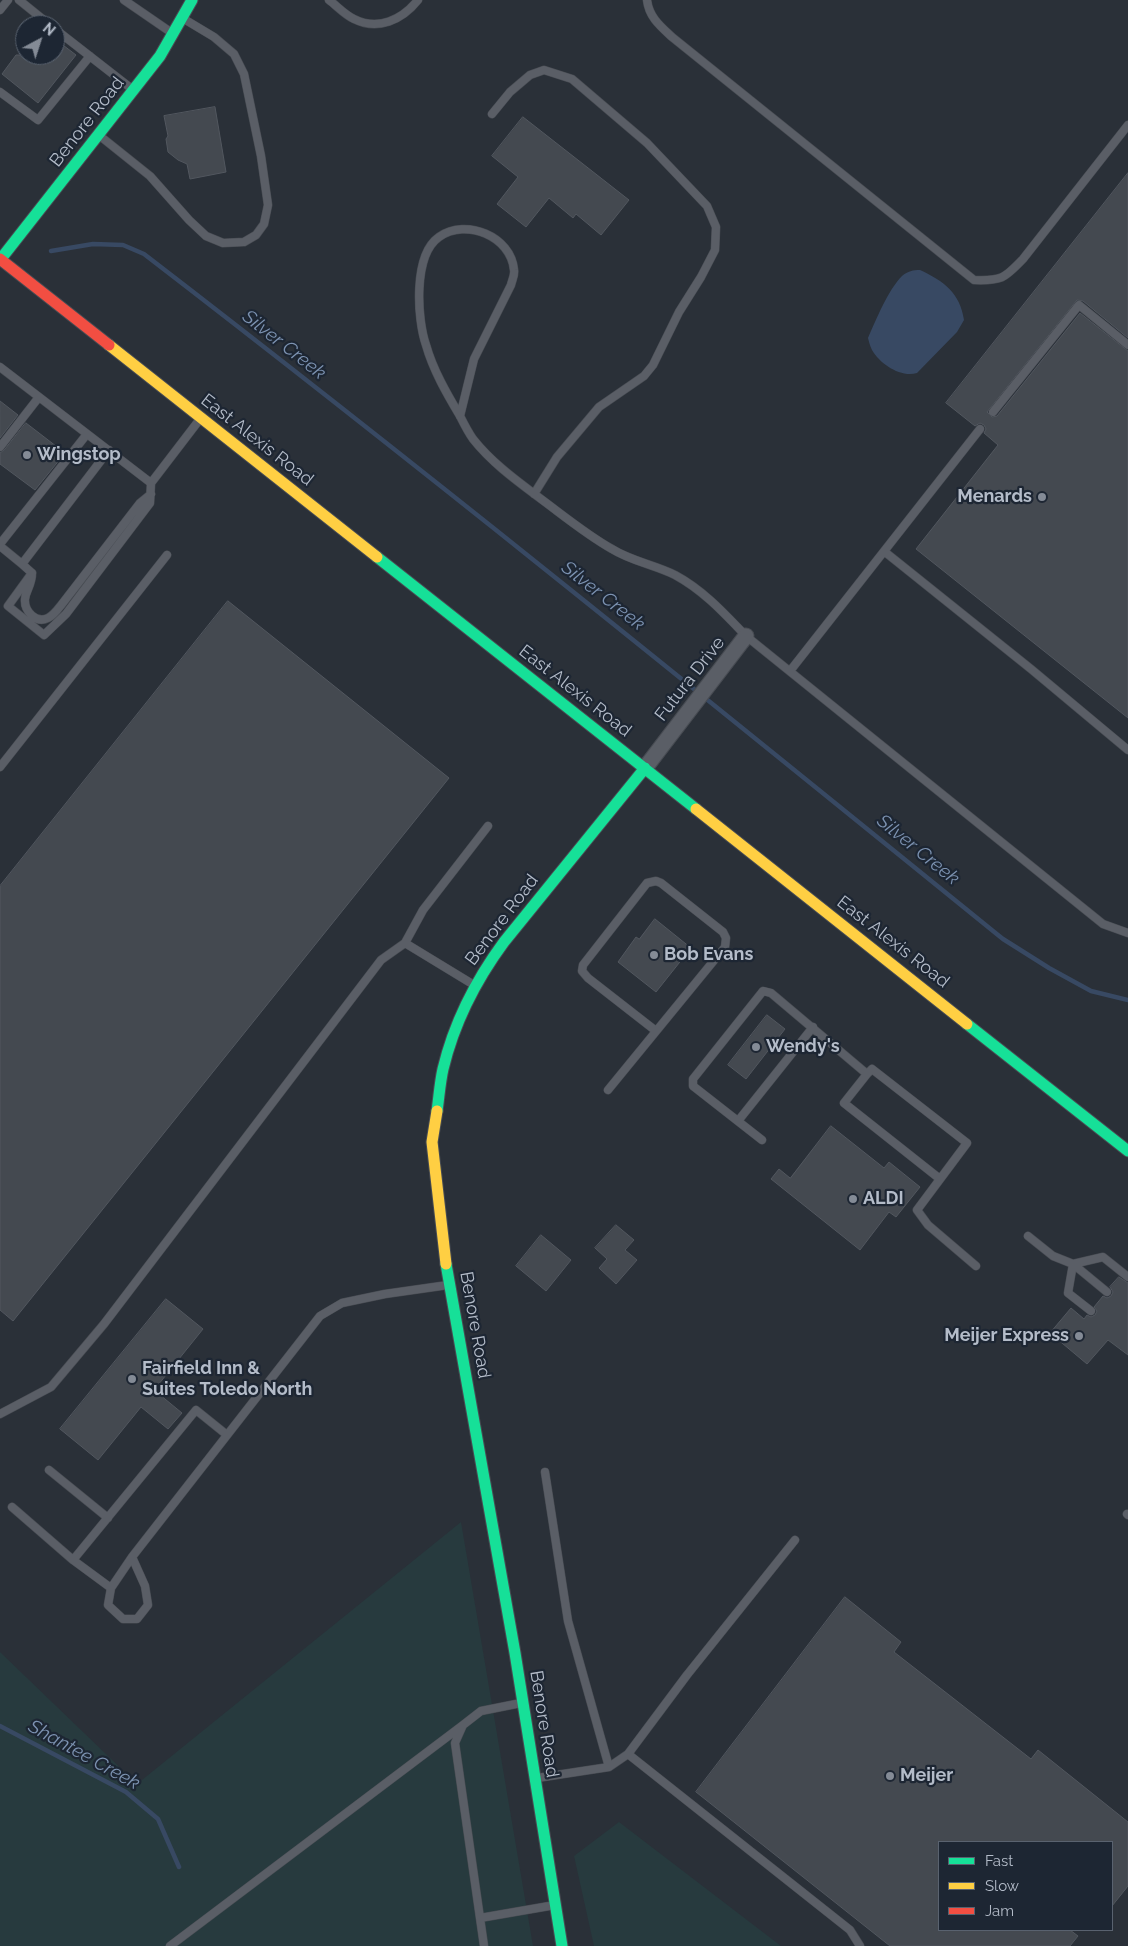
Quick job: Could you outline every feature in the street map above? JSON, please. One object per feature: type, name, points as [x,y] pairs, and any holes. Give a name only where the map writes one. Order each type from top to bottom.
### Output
[{"type":"main road","name":"Benore Road","points":[[0,259],[160,56],[192,0]]},
{"type":"main road","name":"East Alexis Road","points":[[0,259],[1128,1151]]},
{"type":"main road","name":"Benore Road","points":[[562,1946],[523,1702],[450,1285],[438,1209],[432,1142],[443,1069],[466,1002],[475,986],[504,942],[645,768]]},
{"type":"street","name":"Futura Drive","points":[[645,768],[746,636]]},
{"type":"lane","points":[[0,10],[8,0]]},
{"type":"lane","points":[[19,0],[38,15]]},
{"type":"lane","points":[[124,0],[174,34]]},
{"type":"lane","points":[[329,0],[352,18],[363,23],[382,25],[398,19],[418,0]]},
{"type":"lane","points":[[647,0],[648,7],[656,23],[672,37],[974,280],[993,281],[1006,276],[1023,259],[1128,125]]},
{"type":"lane","points":[[99,135],[150,176],[189,220],[206,236],[223,243],[244,242],[256,235],[264,224],[268,205],[261,156],[244,74],[234,54],[214,37],[183,18]]},
{"type":"lane","points":[[65,37],[134,91]]},
{"type":"lane","points":[[0,92],[38,120],[90,56]]},
{"type":"lane","points":[[492,114],[510,92],[530,75],[544,70],[572,79],[647,143],[707,206],[716,227],[715,250],[679,312],[653,365],[644,376],[599,407],[557,457],[534,494]]},
{"type":"lane","points":[[460,416],[464,393],[474,359],[511,285],[515,272],[512,259],[506,249],[495,238],[480,231],[464,229],[450,231],[437,238],[429,249],[419,286],[419,319],[426,346],[446,392],[460,416],[473,438],[499,467],[613,550],[675,575],[709,598],[746,636],[1103,924],[1128,933]]},
{"type":"lane","points":[[993,412],[1079,305],[1128,345]]},
{"type":"lane","points":[[0,367],[151,483]]},
{"type":"lane","points":[[0,447],[39,397]]},
{"type":"lane","points":[[32,573],[8,606],[44,635],[66,614],[150,503],[151,483],[201,418]]},
{"type":"lane","points":[[790,671],[980,429]]},
{"type":"lane","points":[[87,434],[0,545],[32,573],[32,583],[25,597],[25,606],[30,614],[39,620],[47,619],[54,614],[140,503],[151,494]]},
{"type":"lane","points":[[22,564],[109,450]]},
{"type":"lane","points":[[885,552],[1031,668],[1128,750]]},
{"type":"lane","points":[[0,767],[167,555]]},
{"type":"lane","points":[[0,1414],[51,1387],[104,1324],[381,960],[405,944],[423,910],[488,826]]},
{"type":"lane","points":[[608,1090],[725,947],[726,938],[723,932],[656,881],[647,883],[583,965],[582,971],[588,978],[656,1031]]},
{"type":"lane","points":[[405,944],[475,986]]},
{"type":"lane","points":[[762,1140],[694,1086],[693,1079],[763,992],[771,993],[868,1074]]},
{"type":"lane","points":[[738,1121],[813,1027]]},
{"type":"lane","points":[[940,1179],[844,1103],[872,1069],[967,1143],[917,1210],[928,1225],[976,1266]]},
{"type":"lane","points":[[1028,1236],[1053,1256],[1073,1264],[1107,1292]]},
{"type":"lane","points":[[1073,1264],[1103,1257],[1128,1277]]},
{"type":"lane","points":[[1073,1264],[1068,1293],[1091,1311]]},
{"type":"lane","points":[[132,1558],[145,1586],[148,1605],[137,1618],[123,1619],[108,1605],[111,1588],[132,1558],[320,1316],[342,1303],[385,1294],[450,1285]]},
{"type":"lane","points":[[73,1560],[196,1410],[227,1435]]},
{"type":"lane","points":[[49,1470],[108,1518]]},
{"type":"lane","points":[[545,1472],[568,1621],[609,1767]]},
{"type":"lane","points":[[12,1507],[73,1560],[111,1588]]},
{"type":"lane","points":[[535,1778],[609,1767],[628,1754],[686,1675],[795,1540]]},
{"type":"lane","points":[[170,1946],[481,1712],[523,1702]]},
{"type":"lane","points":[[463,1725],[455,1743],[484,1946]]},
{"type":"lane","points":[[628,1754],[850,1930],[860,1946]]},
{"type":"lane","points":[[480,1918],[556,1905]]},
{"type":"green space","points":[[461,1522],[533,1946],[0,1946],[0,1652],[137,1784]]},
{"type":"green space","points":[[619,1822],[781,1946],[594,1946],[574,1856]]},
{"type":"water","points":[[920,270],[950,289],[959,302],[964,320],[957,332],[917,373],[911,374],[898,372],[880,360],[872,350],[868,338],[897,282],[906,273]]},
{"type":"building","points":[[65,47],[76,55],[38,103],[2,74],[15,56],[15,65],[65,65]]},
{"type":"building","points":[[215,107],[226,172],[190,179],[187,164],[168,152],[166,139],[168,136],[164,116]]},
{"type":"building","points":[[523,117],[629,200],[601,235],[576,214],[573,218],[549,198],[526,227],[497,204],[518,177],[492,156]]},
{"type":"building","name":"Menards","points":[[1128,173],[1128,338],[1083,301],[1077,300],[987,412],[992,417],[997,416],[1080,313],[1128,351],[1128,718],[916,549],[998,445],[984,433],[986,429],[984,425],[980,423],[975,426],[946,403]]},
{"type":"building","points":[[0,401],[18,415],[0,438]]},
{"type":"building","points":[[26,423],[65,453],[35,490],[0,464],[0,453]]},
{"type":"building","points":[[228,601],[449,778],[13,1321],[0,1310],[0,886]]},
{"type":"building","name":"Bob Evans","points":[[655,919],[691,948],[656,992],[618,962],[636,937],[639,939]]},
{"type":"building","name":"Wendy's","points":[[767,1015],[785,1029],[746,1079],[728,1065]]},
{"type":"building","name":"ALDI","points":[[831,1126],[884,1168],[889,1162],[920,1187],[896,1217],[889,1212],[860,1250],[771,1179],[779,1169],[790,1178]]},
{"type":"building","points":[[616,1225],[634,1240],[625,1250],[637,1260],[616,1284],[599,1268],[607,1259],[595,1248]]},
{"type":"building","points":[[541,1235],[571,1260],[546,1291],[516,1266]]},
{"type":"building","points":[[1119,1277],[1128,1283],[1128,1355],[1108,1340],[1087,1364],[1050,1333],[1071,1308],[1084,1319],[1087,1315],[1091,1317],[1095,1315],[1097,1311],[1094,1307],[1103,1296],[1107,1298],[1111,1296],[1113,1292],[1110,1287]]},
{"type":"building","name":"Fairfield Inn & Suites Toledo North","points":[[166,1299],[203,1329],[154,1390],[182,1413],[168,1429],[141,1407],[98,1460],[60,1429]]},
{"type":"building","name":"Meijer","points":[[845,1597],[901,1642],[894,1652],[1031,1759],[1038,1750],[1128,1822],[1128,1886],[1113,1905],[1113,1841],[938,1841],[938,1931],[1071,1931],[1078,1936],[1070,1946],[890,1946],[696,1792]]},
{"type":"waterway","name":"Silver Creek","points":[[51,251],[93,244],[123,245],[144,254],[468,508],[1003,939],[1049,968],[1091,991],[1128,1000]]},
{"type":"waterway","name":"Shantee Creek","points":[[0,1726],[126,1792],[158,1819],[179,1867]]},
{"type":"traffic: fast","points":[[0,260],[160,56],[192,0]]},
{"type":"traffic: fast","points":[[377,557],[696,809]]},
{"type":"traffic: fast","points":[[437,1111],[443,1069],[453,1035],[467,1002],[484,971],[504,942],[645,768]]},
{"type":"traffic: fast","points":[[967,1024],[1128,1151]]},
{"type":"traffic: fast","points":[[446,1264],[515,1653],[562,1946]]},
{"type":"traffic: slow","points":[[109,345],[377,557]]},
{"type":"traffic: slow","points":[[696,809],[967,1024]]},
{"type":"traffic: slow","points":[[437,1111],[432,1142],[446,1264]]},
{"type":"traffic: jam","points":[[0,259],[109,345]]},
{"type":"place","name":"Wingstop","points":[[27,455]]},
{"type":"place","name":"Menards","points":[[1042,497]]},
{"type":"place","name":"Bob Evans","points":[[654,955]]},
{"type":"place","name":"Wendy's","points":[[756,1047]]},
{"type":"place","name":"ALDI","points":[[853,1199]]},
{"type":"place","name":"Meijer Express","points":[[1079,1336]]},
{"type":"place","name":"Fairfield Inn & Suites Toledo North","points":[[132,1379]]},
{"type":"place","name":"Meijer","points":[[890,1776]]}]
